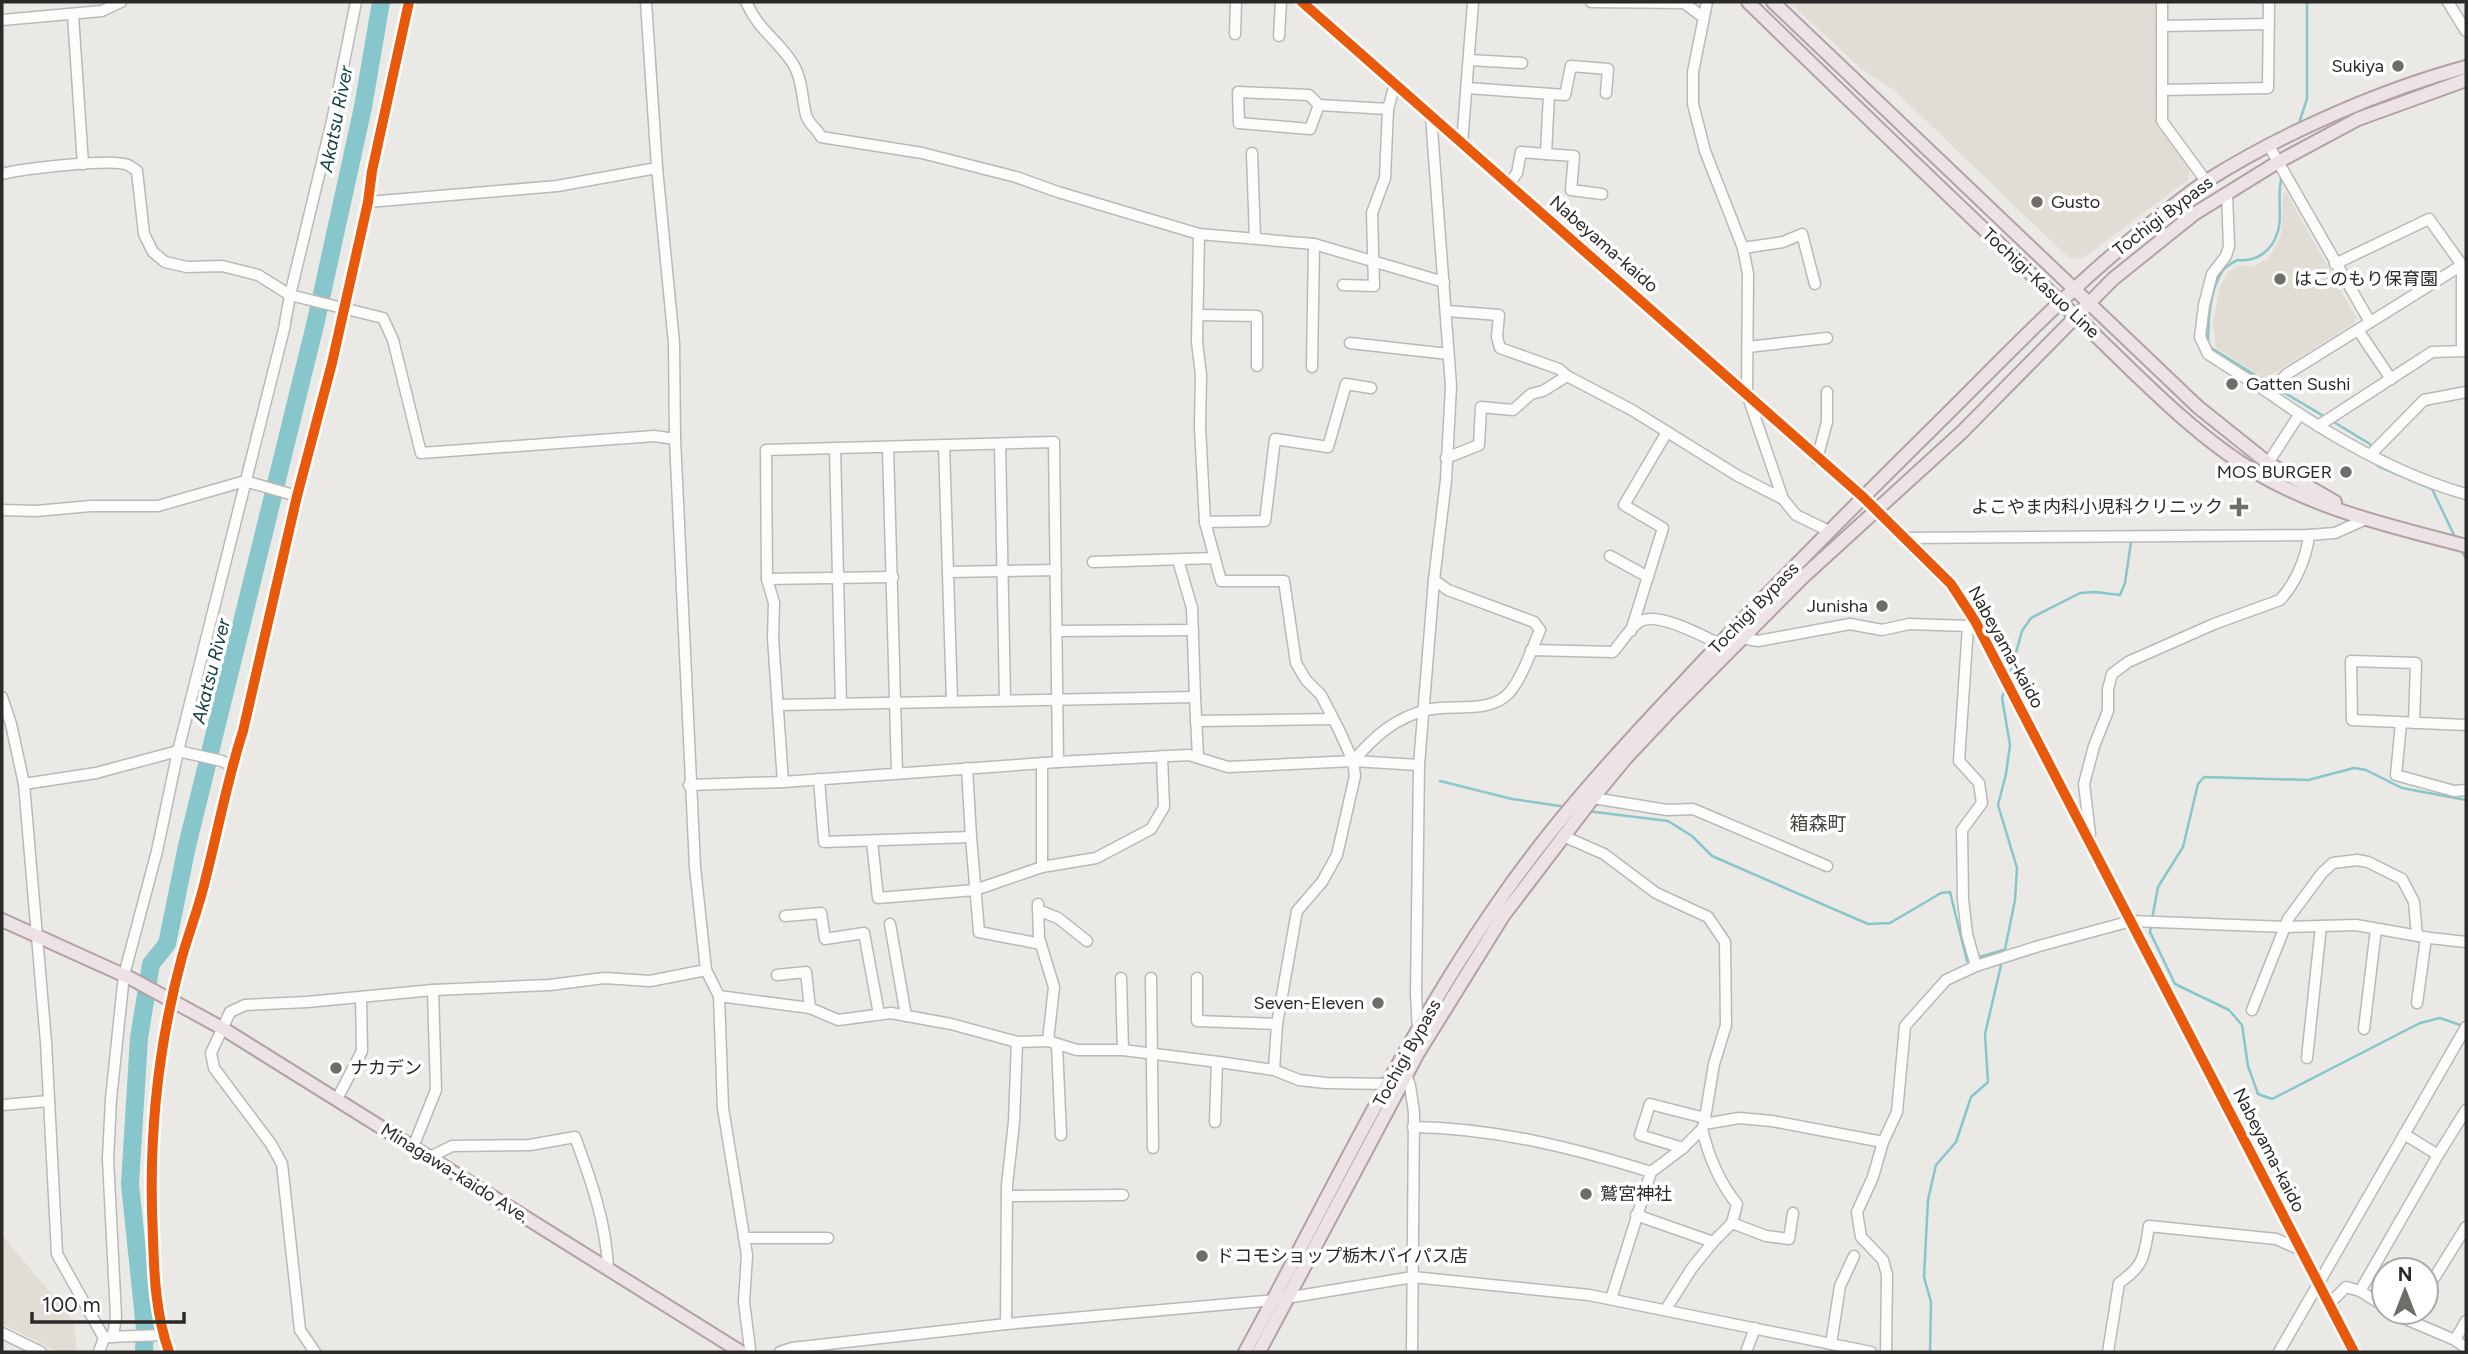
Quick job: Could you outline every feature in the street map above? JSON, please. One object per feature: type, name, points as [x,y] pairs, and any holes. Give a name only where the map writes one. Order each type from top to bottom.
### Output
[{"type":"main road","name":"Tochigi-Kasuo Line","points":[[1748,2],[1956,204],[2186,419],[2231,456],[2258,474],[2327,507],[2466,546]]},
{"type":"main road","name":"Tochigi-Kasuo Line","points":[[1773,2],[2198,407],[2268,463],[2366,519]]},
{"type":"main road","name":"Tochigi Bypass","points":[[1245,1352],[1418,1030],[1492,910],[1552,829],[1616,753],[1719,644],[1863,497],[2101,262],[2206,181],[2269,146],[2370,99],[2466,67]]},
{"type":"main road","name":"Tochigi Bypass","points":[[1259,1352],[1418,1053],[1503,916],[1593,798],[1673,708],[1803,577],[1962,432],[2113,279],[2194,214],[2278,162],[2358,119],[2466,80]]},
{"type":"main road","points":[[2,920],[127,976]]},
{"type":"main road","name":"Minagawa-kaido Ave.","points":[[127,976],[222,1028],[741,1352]]},
{"type":"street","points":[[2,20],[102,11],[121,2]]},
{"type":"street","points":[[99,1352],[109,1337],[116,1316],[108,1159],[111,1099],[127,976],[180,751],[250,482],[290,295],[332,121],[356,2]]},
{"type":"street","points":[[169,1352],[161,1335],[151,1207],[154,1096],[161,1048],[170,999],[205,883],[227,764],[243,731],[297,496],[332,363],[408,2]]},
{"type":"street","points":[[646,2],[657,168],[674,343],[675,439],[689,785],[695,867],[706,970],[719,996],[723,1108],[747,1255],[744,1302],[750,1349],[748,1352]]},
{"type":"street","points":[[746,2],[761,28],[790,59],[802,85],[806,116],[821,137],[922,153],[1016,177],[1199,234],[1314,244],[1444,282]]},
{"type":"street","points":[[1236,2],[1236,34]]},
{"type":"street","points":[[1279,36],[1281,2]]},
{"type":"street","name":"Nabeyama-kaido","points":[[1302,2],[1863,497],[1951,584],[2091,842],[2354,1352]]},
{"type":"street","points":[[1462,144],[1473,2]]},
{"type":"street","points":[[1591,2],[1684,3],[1703,17]]},
{"type":"street","points":[[1707,2],[1693,72],[1693,104],[1705,151],[1743,248],[1748,274],[1747,394],[1783,499]]},
{"type":"street","points":[[2162,2],[2162,121],[2206,181]]},
{"type":"street","points":[[2162,90],[2268,88],[2269,2]]},
{"type":"street","points":[[2448,2],[2466,31]]},
{"type":"street","points":[[73,15],[83,164]]},
{"type":"street","points":[[2162,26],[2269,24]]},
{"type":"street","points":[[1469,60],[1522,62]]},
{"type":"street","points":[[1467,88],[1565,95],[1571,66],[1608,69],[1606,93]]},
{"type":"street","points":[[1343,285],[1374,286],[1371,260],[1372,213],[1385,178],[1388,109],[1395,84]]},
{"type":"street","points":[[1319,105],[1310,129],[1239,123],[1238,92],[1309,95],[1319,105],[1388,109]]},
{"type":"street","points":[[1546,155],[1549,94]]},
{"type":"street","points":[[1418,1053],[1416,993],[1419,765],[1451,386],[1431,116]]},
{"type":"street","points":[[2269,146],[2370,322]]},
{"type":"street","points":[[1509,184],[1517,173],[1521,152],[1574,156],[1571,190],[1602,194]]},
{"type":"street","points":[[1252,153],[1255,238]]},
{"type":"street","points":[[2,174],[16,170],[83,164],[127,164],[138,171],[144,234],[153,252],[165,262],[187,267],[222,266],[258,275],[290,295],[383,318],[393,340],[421,453],[654,436],[675,439]]},
{"type":"street","points":[[368,202],[556,186],[657,168]]},
{"type":"street","points":[[2227,194],[2230,246],[2212,274],[2200,337],[2208,354],[2318,426],[2416,475],[2466,494]]},
{"type":"street","points":[[2318,426],[2432,352],[2464,351],[2462,264],[2429,219],[2336,264]]},
{"type":"street","points":[[1199,234],[1197,342],[1201,375],[1199,427],[1205,522],[1221,581],[1284,581],[1296,663],[1306,680],[1321,695],[1334,719],[1353,761],[1355,776],[1337,855],[1322,882],[1297,911],[1277,1024],[1274,1070]]},
{"type":"street","points":[[1743,248],[1783,242],[1802,234],[1815,284]]},
{"type":"street","points":[[1312,367],[1314,244]]},
{"type":"street","points":[[2269,393],[2287,374],[2462,264]]},
{"type":"street","points":[[1447,311],[1499,314],[1497,337],[1500,348],[1559,369],[1567,376],[1632,410],[1738,476],[1783,499],[1797,515],[1829,531]]},
{"type":"street","points":[[1198,315],[1257,316],[1257,366]]},
{"type":"street","points":[[2358,330],[2391,379]]},
{"type":"street","points":[[1748,347],[1827,338]]},
{"type":"street","points":[[1350,343],[1448,354]]},
{"type":"street","points":[[1446,458],[1479,445],[1481,407],[1513,410],[1531,394],[1543,391],[1567,376]]},
{"type":"street","points":[[1205,522],[1265,521],[1275,439],[1328,447],[1346,384],[1371,388]]},
{"type":"street","points":[[1817,459],[1827,422],[1827,392]]},
{"type":"street","points":[[2371,454],[2424,400],[2466,392]]},
{"type":"street","points":[[2268,463],[2299,415]]},
{"type":"street","points":[[1631,631],[1663,528],[1625,505],[1667,432]]},
{"type":"street","points":[[783,782],[773,638],[774,603],[767,579],[766,450],[1054,442],[1058,762]]},
{"type":"street","points":[[1000,444],[1005,700]]},
{"type":"street","points":[[944,445],[952,701]]},
{"type":"street","points":[[888,447],[897,773]]},
{"type":"street","points":[[835,448],[841,704]]},
{"type":"street","points":[[2,510],[158,506],[250,482],[297,496]]},
{"type":"street","points":[[1905,538],[2309,535],[2335,533],[2366,519]]},
{"type":"street","points":[[2091,842],[2084,784],[2094,746],[2108,711],[2108,689],[2112,674],[2128,662],[2214,624],[2280,600],[2308,550],[2309,535]]},
{"type":"street","points":[[1610,556],[1648,577]]},
{"type":"street","points":[[1093,562],[1215,558]]},
{"type":"street","points":[[1178,560],[1192,608],[1198,757]]},
{"type":"street","points":[[948,572],[1056,570]]},
{"type":"street","points":[[767,579],[892,577]]},
{"type":"street","points":[[1353,761],[1382,730],[1399,720],[1425,710],[1483,706],[1503,698],[1517,680],[1540,630],[1534,622],[1448,590],[1434,580]]},
{"type":"street","points":[[1531,650],[1613,652],[1639,622],[1645,620],[1658,620],[1681,626],[1719,644]]},
{"type":"street","points":[[1742,638],[1758,641],[1850,624],[1882,630],[1909,624],[1972,624],[1959,761],[1979,783],[1982,803],[1962,830],[1965,922],[1976,966]]},
{"type":"street","points":[[1056,631],[1193,630]]},
{"type":"street","points":[[2414,723],[2416,663],[2351,661],[2352,720],[2401,723],[2466,725]]},
{"type":"street","points":[[2,697],[11,724],[24,784],[49,1101],[57,1254],[109,1337]]},
{"type":"street","points":[[778,705],[1195,697]]},
{"type":"street","points":[[1196,721],[1334,719]]},
{"type":"street","points":[[2401,723],[2396,775],[2454,791],[2466,790]]},
{"type":"street","points":[[24,784],[96,773],[180,751],[227,764]]},
{"type":"street","points":[[689,785],[783,782],[1189,755],[1228,767],[1353,761],[1419,765]]},
{"type":"street","points":[[872,841],[878,898],[975,890],[1042,867],[1096,858],[1151,829],[1164,807],[1162,756]]},
{"type":"street","points":[[1042,763],[1042,867]]},
{"type":"street","points":[[967,768],[979,932],[1041,944]]},
{"type":"street","points":[[819,779],[824,842],[971,837]]},
{"type":"street","points":[[1593,798],[1667,810],[1693,809],[1826,866]]},
{"type":"street","points":[[1563,836],[1604,855],[1656,893],[1708,917],[1725,942],[1726,1025],[1714,1064],[1703,1124],[1714,1168],[1737,1205],[1732,1223],[1692,1268],[1666,1309]]},
{"type":"street","points":[[2252,1010],[2288,919],[2322,873],[2333,863],[2357,860],[2368,862],[2402,879],[2414,902],[2422,937],[2417,1003]]},
{"type":"street","points":[[1061,1135],[1053,1043],[1054,987],[1041,944],[1038,907],[1058,918],[1087,941]]},
{"type":"street","points":[[785,916],[821,913],[825,939],[864,933],[879,1014]]},
{"type":"street","points":[[1886,1352],[1886,1275],[1883,1260],[1861,1237],[1857,1212],[1897,1111],[1905,1026],[1946,980],[1976,966],[2131,921],[2286,927],[2356,925],[2466,942]]},
{"type":"street","points":[[890,924],[906,1016]]},
{"type":"street","points":[[2307,1058],[2320,926]]},
{"type":"street","points":[[2364,1029],[2376,929]]},
{"type":"street","points":[[315,1352],[300,1329],[282,1164],[271,1144],[214,1068],[211,1060],[211,1053],[230,1012],[239,1007],[433,990],[550,985],[604,978],[650,981],[706,970]]},
{"type":"street","points":[[777,975],[806,972],[810,1008]]},
{"type":"street","points":[[1121,978],[1123,1050]]},
{"type":"street","points":[[1151,978],[1153,1148]]},
{"type":"street","points":[[1198,978],[1198,1021],[1277,1024]]},
{"type":"street","points":[[413,1147],[436,1090],[433,990]]},
{"type":"street","points":[[719,996],[810,1008],[838,1020],[891,1013],[951,1024],[1017,1042],[1053,1043],[1077,1050],[1123,1050],[1217,1062],[1274,1070],[1299,1080],[1388,1084]]},
{"type":"street","points":[[337,1099],[362,1051],[361,997]]},
{"type":"street","points":[[2279,1352],[2466,1027]]},
{"type":"street","points":[[1006,1324],[1007,1196],[1014,1122],[1017,1042]]},
{"type":"street","points":[[1401,1061],[1413,1100],[1412,1352]]},
{"type":"street","points":[[1215,1122],[1217,1062]]},
{"type":"street","points":[[2,1105],[49,1101]]},
{"type":"street","points":[[1684,1148],[1640,1135],[1650,1104],[1703,1124],[1739,1118],[1772,1121],[1883,1142]]},
{"type":"street","points":[[2360,1292],[2466,1110]]},
{"type":"street","points":[[1611,1298],[1651,1172],[1684,1148],[1703,1124]]},
{"type":"street","points":[[1413,1127],[1445,1127],[1507,1135],[1590,1153],[1651,1172]]},
{"type":"street","points":[[2404,1135],[2438,1155]]},
{"type":"street","points":[[430,1157],[452,1146],[530,1145],[575,1137],[595,1191],[608,1268]]},
{"type":"street","points":[[1007,1196],[1123,1195]]},
{"type":"street","points":[[1732,1223],[1766,1236],[1789,1239],[1793,1213]]},
{"type":"street","points":[[1636,1215],[1713,1242]]},
{"type":"street","points":[[2108,1352],[2119,1283],[2138,1270],[2149,1226],[2276,1239],[2301,1250]]},
{"type":"street","points":[[2440,1269],[2466,1227]]},
{"type":"street","points":[[744,1238],[828,1238]]},
{"type":"street","points":[[1831,1344],[1840,1286],[1854,1256]]},
{"type":"street","points":[[780,1352],[792,1348],[1006,1324],[1274,1300],[1413,1278],[1611,1298],[1871,1352]]},
{"type":"street","points":[[2329,1304],[2346,1287],[2370,1298]]},
{"type":"street","points":[[2455,1340],[2466,1321]]},
{"type":"street","points":[[2429,1326],[2466,1348]]},
{"type":"street","points":[[1746,1352],[1755,1328]]},
{"type":"street","points":[[2,1333],[41,1352]]},
{"type":"street","points":[[109,1337],[161,1335]]},
{"type":"shaded area","points":[[1789,2],[2156,2],[2156,124],[2189,169],[2188,180],[2083,258],[2070,259],[1894,90],[1862,69]]},
{"type":"shaded area","name":"はこのもり保育園","points":[[2286,192],[2356,317],[2355,323],[2265,379],[2216,348],[2213,323],[2220,286],[2229,271],[2240,265],[2252,267],[2269,258],[2281,235],[2283,195]]},
{"type":"shaded area","points":[[2,1235],[72,1319],[77,1344],[74,1352],[59,1352],[2,1324]]},
{"type":"waterway","name":"Akatsu River","points":[[144,1352],[145,1329],[130,1184],[139,1038],[151,964],[167,944],[187,846],[316,321],[363,107],[381,2]]},
{"type":"waterway","points":[[2298,126],[2307,99],[2307,2]]},
{"type":"waterway","points":[[2273,386],[2208,346],[2208,327],[2212,297],[2223,270],[2237,260],[2257,257],[2272,245],[2279,225],[2282,176]]},
{"type":"waterway","points":[[2278,389],[2327,418]]},
{"type":"waterway","points":[[2332,421],[2370,444],[2372,449]]},
{"type":"waterway","points":[[2377,462],[2378,466],[2432,489],[2455,537]]},
{"type":"waterway","points":[[2009,678],[2022,631],[2031,618],[2080,593],[2120,595],[2125,583],[2131,542]]},
{"type":"waterway","points":[[2461,549],[2466,559]]},
{"type":"waterway","points":[[2004,954],[2015,900],[2017,868],[1998,805],[2010,745],[2002,698],[2006,687]]},
{"type":"waterway","points":[[2152,919],[2158,887],[2183,847],[2198,784],[2204,777],[2308,780],[2354,768],[2366,770],[2402,788],[2466,800]]},
{"type":"waterway","points":[[1440,781],[1512,799],[1567,807]]},
{"type":"waterway","points":[[1587,811],[1668,821],[1692,836],[1712,856],[1868,924],[1890,923],[1941,893],[1950,892],[1967,961],[1970,960]]},
{"type":"waterway","points":[[2151,926],[2150,932],[2175,984],[2229,1010],[2242,1025],[2248,1066],[2258,1094],[2272,1099],[2420,1023],[2440,1018],[2463,1026]]},
{"type":"waterway","points":[[1976,958],[2003,950]]},
{"type":"waterway","points":[[1930,1352],[1931,1302],[1924,1277],[1928,1200],[1936,1165],[1956,1142],[1971,1097],[1988,1082],[1985,1034],[2002,961]]},
{"type":"cycle path","points":[[169,1352],[156,1295],[152,1201],[153,1131],[166,1026],[182,957],[203,891],[297,496],[332,363],[409,2]]},
{"type":"cycle path","points":[[1302,2],[1863,497],[1951,584],[1975,621],[2354,1352]]},
{"type":"place","name":"Sukiya","points":[[2398,66]]},
{"type":"place","name":"Gusto","points":[[2037,202]]},
{"type":"place","name":"はこのもり保育園","points":[[2280,279]]},
{"type":"place","name":"Gatten Sushi","points":[[2232,384]]},
{"type":"place","name":"MOS BURGER","points":[[2346,472]]},
{"type":"place","name":"よこやま内科小児科クリニック","points":[[2239,507]]},
{"type":"place","name":"Junisha","points":[[1882,606]]},
{"type":"place","name":"Seven-Eleven","points":[[1378,1003]]},
{"type":"place","name":"ナカデン","points":[[336,1068]]},
{"type":"place","name":"鷲宮神社","points":[[1586,1194]]},
{"type":"place","name":"ドコモショップ栃木バイパス店","points":[[1202,1256]]},
{"type":"district","name":"箱森町","points":[[1818,823]]}]
